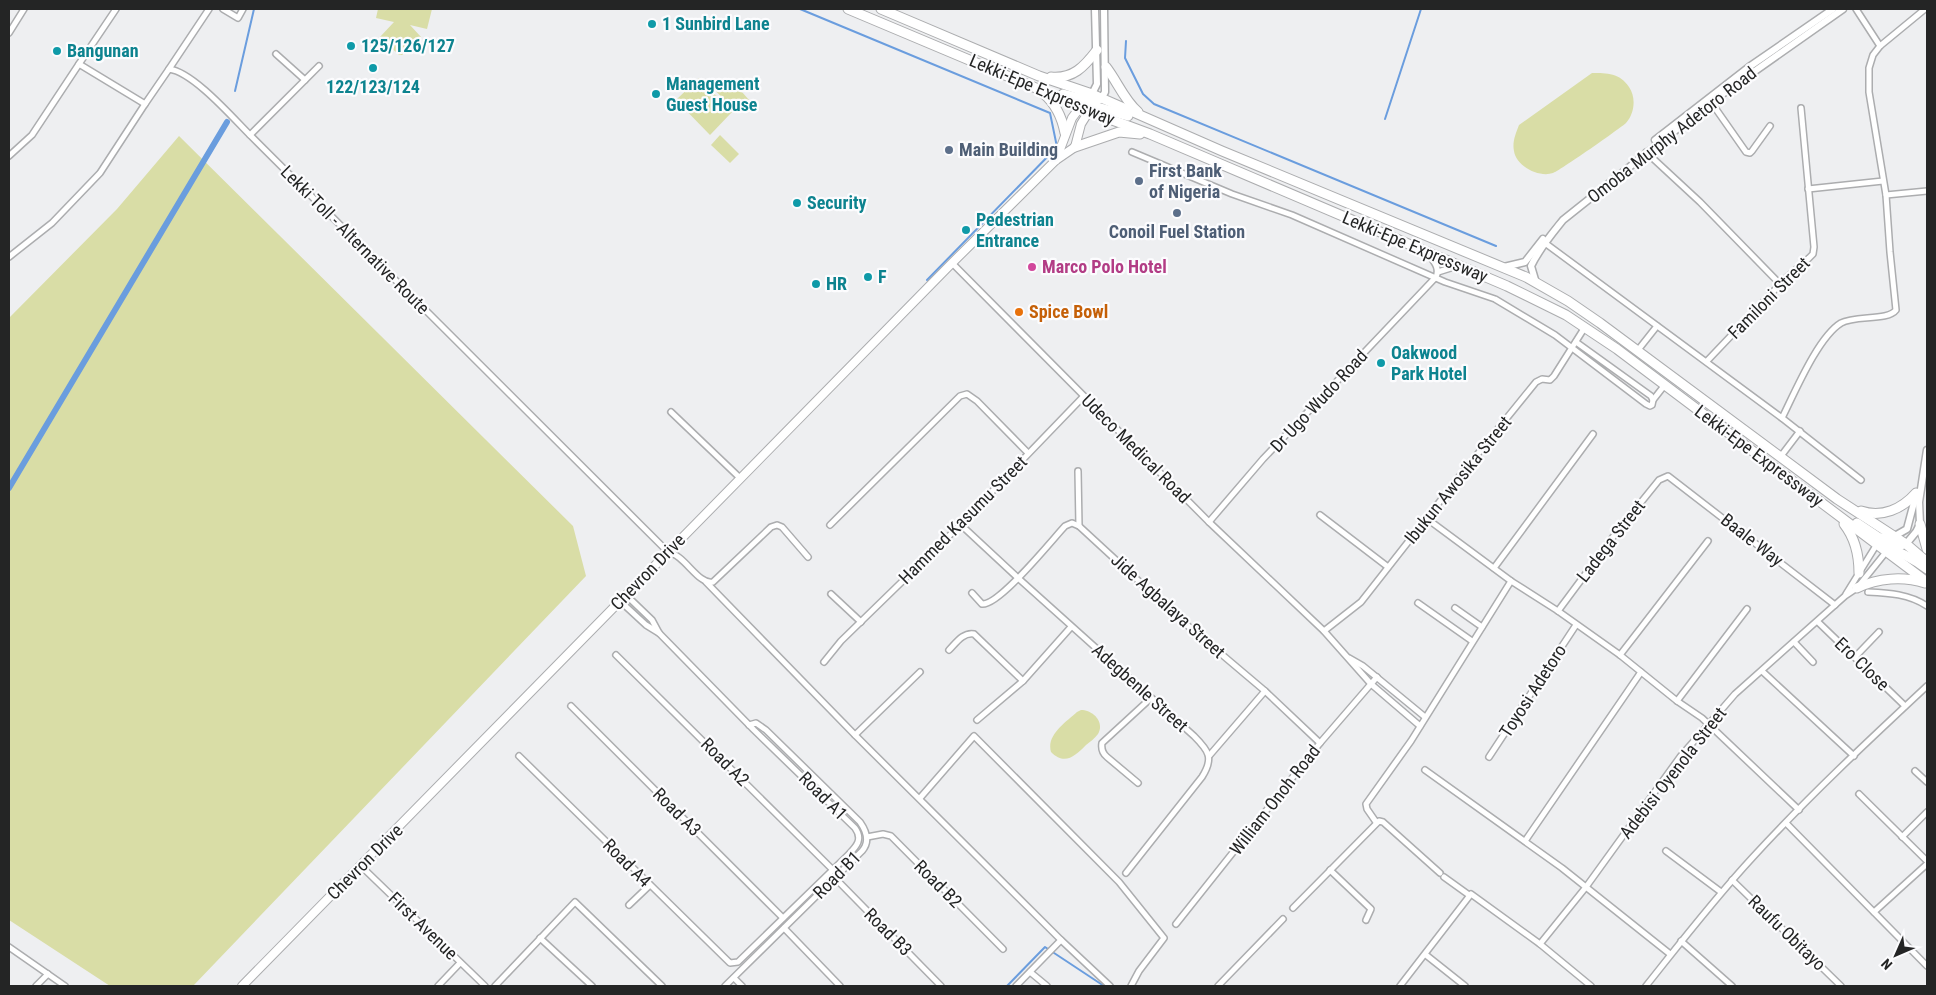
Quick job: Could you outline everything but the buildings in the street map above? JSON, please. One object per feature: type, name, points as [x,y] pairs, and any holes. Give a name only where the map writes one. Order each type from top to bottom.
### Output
[{"type":"highway","name":"Lekki-Epe Expressway","points":[[848,9],[1039,90],[1088,103]]},
{"type":"highway","name":"Lekki-Epe Expressway","points":[[881,9],[1039,76],[1150,134],[1534,299],[1566,315],[1617,349],[1877,544],[1891,551],[1927,582]]},
{"type":"highway","points":[[1039,76],[1065,77],[1074,74],[1082,69],[1097,50]]},
{"type":"highway","points":[[1106,67],[1118,83],[1128,102],[1144,117]]},
{"type":"highway","points":[[990,69],[1000,68],[1058,92],[1124,114],[1204,149],[1222,151]]},
{"type":"highway","points":[[1039,90],[1056,107],[1065,133]]},
{"type":"highway","name":"Lekki-Epe Expressway","points":[[1101,99],[1504,267],[1536,283],[1568,301],[1638,350],[1720,413],[1891,538]]},
{"type":"highway","points":[[1088,103],[1101,99]]},
{"type":"highway","points":[[1075,147],[1119,132],[1150,134]]},
{"type":"highway","points":[[1768,463],[1784,471],[1878,536],[1891,538],[1906,544],[1927,562]]},
{"type":"highway","points":[[1837,499],[1856,509],[1868,513],[1877,513],[1901,506],[1916,493]]},
{"type":"highway","points":[[1832,511],[1850,532],[1855,544],[1859,573]]},
{"type":"highway","points":[[1920,524],[1927,549]]},
{"type":"highway","points":[[1891,551],[1917,561],[1927,569]]},
{"type":"highway","points":[[1857,588],[1867,583],[1887,580],[1927,582]]},
{"type":"main road","name":"Chevron Drive","points":[[1056,160],[1072,118],[1088,103]]},
{"type":"main road","points":[[1075,147],[1088,103]]},
{"type":"main road","name":"Chevron Drive","points":[[242,986],[952,263],[1056,160],[1075,147]]},
{"type":"street","points":[[9,33],[24,9]]},
{"type":"street","points":[[9,156],[32,135],[116,9]]},
{"type":"street","points":[[9,257],[52,223],[100,173],[209,9]]},
{"type":"street","points":[[223,9],[238,18],[243,9]]},
{"type":"street","points":[[1088,103],[1097,84],[1095,9]]},
{"type":"street","points":[[1101,99],[1105,92],[1106,67],[1104,9]]},
{"type":"street","name":"Omoba Murphy Adetoro Road","points":[[1504,267],[1526,262],[1559,218],[1588,194],[1714,92],[1833,9]]},
{"type":"street","name":"Omoba Murphy Adetoro Road","points":[[1536,283],[1531,266],[1545,243],[1563,220],[1646,152],[1712,102],[1843,9]]},
{"type":"street","points":[[1856,9],[1880,46]]},
{"type":"street","points":[[1782,418],[1822,343],[1833,329],[1850,319],[1889,315],[1896,310],[1886,195],[1869,92],[1870,68],[1873,55],[1880,46],[1925,9]]},
{"type":"street","points":[[276,54],[304,80]]},
{"type":"street","points":[[79,64],[145,104]]},
{"type":"street","points":[[250,135],[318,66]]},
{"type":"street","name":"Lekki Toll - Alternative Route","points":[[169,68],[187,76],[250,135],[668,552],[677,555],[705,581],[855,735],[1061,940],[1110,986]]},
{"type":"street","points":[[1712,102],[1746,152],[1750,153],[1752,151],[1770,126]]},
{"type":"street","name":"Familoni Street","points":[[1707,362],[1780,284],[1813,254],[1814,247],[1800,108]]},
{"type":"street","points":[[1132,152],[1232,194],[1292,215],[1495,299],[1572,347],[1650,406],[1664,386]]},
{"type":"street","points":[[1646,152],[1700,202],[1780,284]]},
{"type":"street","points":[[1808,190],[1883,181]]},
{"type":"street","points":[[1886,195],[1927,191]]},
{"type":"street","points":[[1545,243],[1800,431],[1861,480]]},
{"type":"street","points":[[1428,254],[1436,263],[1437,275]]},
{"type":"street","name":"Udeco Medical Road","points":[[952,263],[1006,316],[1083,397],[1209,522],[1324,631],[1349,658]]},
{"type":"street","points":[[1437,275],[1458,266]]},
{"type":"street","name":"Dr Ugo Wudo Road","points":[[1209,522],[1263,459],[1437,275]]},
{"type":"street","points":[[1638,350],[1657,326]]},
{"type":"street","name":"Ibukun Awosika Street","points":[[1324,631],[1356,607],[1536,382],[1542,379],[1550,380],[1554,376],[1585,327]]},
{"type":"street","points":[[1576,342],[1651,396],[1653,400]]},
{"type":"street","points":[[830,525],[960,396],[967,394],[977,401],[1028,453]]},
{"type":"street","name":"Hammed Kasumu Street","points":[[824,662],[841,642],[960,524],[1083,397]]},
{"type":"street","points":[[671,412],[740,478]]},
{"type":"street","points":[[1781,456],[1800,431]]},
{"type":"street","points":[[1494,568],[1593,434]]},
{"type":"street","points":[[1845,596],[1857,588],[1891,551],[1906,544],[1916,532],[1920,524],[1919,502],[1927,450]]},
{"type":"street","points":[[972,593],[982,604],[989,604],[1018,578],[1065,526],[1072,523],[1079,526],[1078,470]]},
{"type":"street","points":[[1845,596],[1877,544],[1907,529],[1916,493],[1924,475]]},
{"type":"street","name":"Baale Way","points":[[1668,476],[1835,605]]},
{"type":"street","name":"Ladega Street","points":[[1558,611],[1613,536],[1659,480],[1668,476]]},
{"type":"street","points":[[1320,515],[1388,567]]},
{"type":"street","points":[[1426,518],[1511,581],[1558,611],[1620,655],[1709,724],[1799,810]]},
{"type":"street","name":"Adegbenle Street","points":[[960,524],[1071,627],[1203,745],[1209,756]]},
{"type":"street","points":[[705,581],[713,582],[771,527],[777,525],[782,527],[808,557]]},
{"type":"street","name":"Jide Agbalaya Street","points":[[1079,526],[1181,620],[1265,691],[1320,743]]},
{"type":"street","points":[[1620,655],[1708,541]]},
{"type":"street","points":[[1376,822],[1367,809],[1366,804],[1420,726],[1511,581]]},
{"type":"street","points":[[1868,592],[1894,593],[1920,601],[1927,606]]},
{"type":"street","points":[[831,594],[861,622]]},
{"type":"street","name":"Adebisi Oyenola Street","points":[[1540,944],[1586,887],[1680,757],[1736,694],[1845,596]]},
{"type":"street","points":[[624,598],[652,620],[659,633]]},
{"type":"street","points":[[624,598],[646,625],[659,633]]},
{"type":"street","points":[[1418,603],[1472,641]]},
{"type":"street","points":[[1455,608],[1482,627]]},
{"type":"street","points":[[1677,701],[1747,609]]},
{"type":"street","name":"Ero Close","points":[[1818,622],[1905,706]]},
{"type":"street","name":"Toyosi Adetoro","points":[[1490,756],[1576,625]]},
{"type":"street","points":[[977,720],[1023,681],[1071,627]]},
{"type":"street","points":[[1855,657],[1879,632]]},
{"type":"street","name":"Road A1","points":[[659,633],[858,832],[860,837],[859,842],[833,870],[738,962]]},
{"type":"street","points":[[949,650],[964,635],[974,634],[1023,681]]},
{"type":"street","points":[[1794,642],[1813,662]]},
{"type":"street","name":"Road A2","points":[[616,655],[833,870]]},
{"type":"street","points":[[1349,658],[1363,666],[1425,717]]},
{"type":"street","points":[[1349,658],[1371,684],[1420,726]]},
{"type":"street","points":[[1762,671],[1854,756]]},
{"type":"street","points":[[855,735],[920,672]]},
{"type":"street","points":[[1525,841],[1641,672]]},
{"type":"street","name":"William Onoh Road","points":[[1176,924],[1320,743],[1377,677]]},
{"type":"street","points":[[1646,986],[1670,954],[1732,880],[1799,810],[1927,686]]},
{"type":"street","points":[[1126,873],[1202,777],[1209,763],[1209,756],[1265,691]]},
{"type":"street","points":[[1138,783],[1107,757],[1101,748],[1102,743],[1151,698]]},
{"type":"street","name":"Road A3","points":[[571,706],[783,918]]},
{"type":"street","name":"Road B1","points":[[725,986],[866,847],[868,837],[860,822],[766,730],[756,723],[749,725]]},
{"type":"street","points":[[920,798],[974,736],[1119,882],[1164,938],[1139,971],[1131,986]]},
{"type":"street","name":"Road A4","points":[[519,756],[726,961],[735,964],[738,962]]},
{"type":"street","points":[[1425,770],[1562,868],[1670,954]]},
{"type":"street","points":[[1916,771],[1927,782]]},
{"type":"street","points":[[1859,794],[1927,862],[1874,912]]},
{"type":"street","points":[[1902,837],[1927,812]]},
{"type":"street","points":[[1292,908],[1376,822],[1383,822],[1442,875],[1469,895],[1473,894],[1540,944],[1590,986]]},
{"type":"street","points":[[1786,823],[1927,966]]},
{"type":"street","name":"Road B2","points":[[868,837],[883,834],[891,836],[1003,949]]},
{"type":"street","points":[[1666,852],[1721,892]]},
{"type":"street","name":"First Avenue","points":[[361,866],[485,986]]},
{"type":"street","points":[[1330,870],[1371,909],[1366,920]]},
{"type":"street","name":"Road B3","points":[[835,878],[941,986]]},
{"type":"street","name":"Raufu Obitayo","points":[[1732,880],[1841,986]]},
{"type":"street","points":[[630,905],[650,885]]},
{"type":"street","points":[[1400,986],[1426,955],[1469,895]]},
{"type":"street","points":[[495,986],[575,902],[662,986]]},
{"type":"street","points":[[1218,986],[1283,919]]},
{"type":"street","points":[[784,928],[840,986]]},
{"type":"street","points":[[540,938],[592,986]]},
{"type":"street","points":[[1016,986],[1061,940]]},
{"type":"street","points":[[1681,941],[1732,986]]},
{"type":"street","points":[[9,947],[65,986]]},
{"type":"street","points":[[1426,955],[1465,986]]},
{"type":"street","points":[[438,986],[460,962]]},
{"type":"street","points":[[1030,972],[1047,986]]},
{"type":"street","points":[[36,986],[48,974]]},
{"type":"street","points":[[734,978],[742,986]]},
{"type":"green space","points":[[378,9],[432,9],[427,29],[410,25],[421,37],[402,55],[399,55],[380,37],[394,22],[376,18]]},
{"type":"green space","points":[[1592,73],[1617,76],[1625,82],[1634,100],[1633,110],[1629,119],[1626,123],[1553,173],[1541,174],[1529,170],[1519,161],[1514,148],[1519,125]]},
{"type":"green space","points":[[699,78],[732,112],[710,135],[676,100]]},
{"type":"green space","points":[[715,79],[742,92],[749,100],[736,112],[710,85]]},
{"type":"green space","points":[[720,135],[739,154],[730,163],[711,145]]},
{"type":"green space","points":[[179,136],[573,526],[586,576],[193,986],[110,986],[9,920],[9,318],[117,209]]},
{"type":"green space","points":[[1081,710],[1090,712],[1097,718],[1100,725],[1098,734],[1074,756],[1065,759],[1056,756],[1051,752],[1051,740],[1058,729]]},
{"type":"waterway","points":[[235,91],[254,9]]},
{"type":"waterway","points":[[800,9],[1050,113],[1057,147],[927,280]]},
{"type":"waterway","points":[[1385,119],[1421,9]]},
{"type":"waterway","points":[[1126,41],[1125,58],[1143,94],[1154,104],[1496,246]]},
{"type":"waterway","points":[[9,488],[227,122]]},
{"type":"waterway","points":[[1007,986],[1045,947],[1104,986]]},
{"type":"place","name":"1 Sunbird Lane","points":[[652,24]]},
{"type":"place","name":"125/126/127","points":[[351,46]]},
{"type":"place","name":"Bangunan","points":[[57,51]]},
{"type":"place","name":"122/123/124","points":[[373,68]]},
{"type":"place","name":"Management Guest House","points":[[656,94]]},
{"type":"place","name":"Main Building","points":[[949,150]]},
{"type":"place","name":"First Bank of Nigeria","points":[[1139,181]]},
{"type":"place","name":"Security","points":[[797,203]]},
{"type":"place","name":"Conoil Fuel Station","points":[[1177,213]]},
{"type":"place","name":"Pedestrian Entrance","points":[[966,230]]},
{"type":"place","name":"Marco Polo Hotel","points":[[1032,267]]},
{"type":"place","name":"F","points":[[868,277]]},
{"type":"place","name":"HR","points":[[816,284]]},
{"type":"place","name":"Spice Bowl","points":[[1019,312]]},
{"type":"place","name":"Oakwood Park Hotel","points":[[1381,363]]}]
